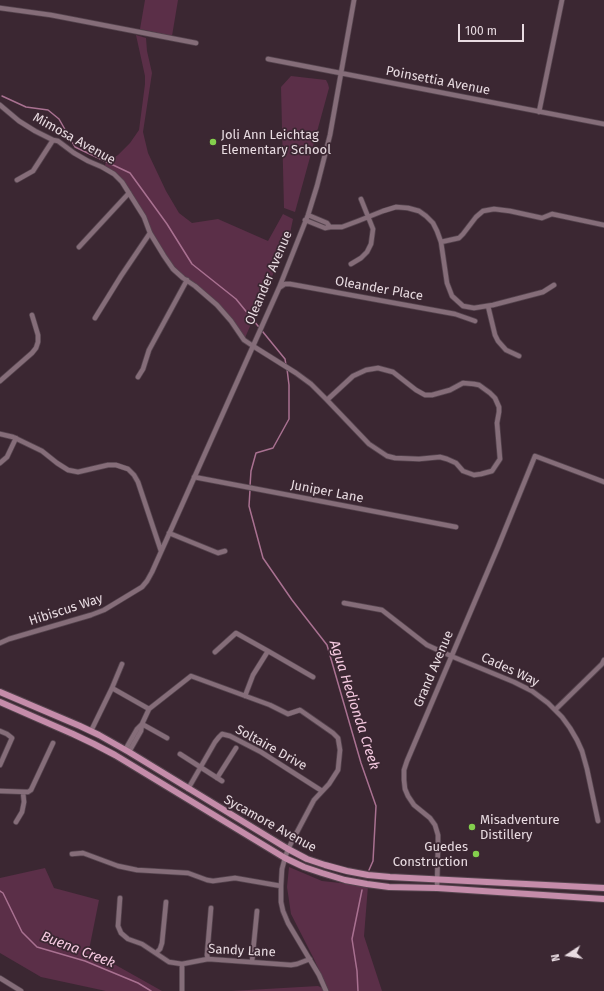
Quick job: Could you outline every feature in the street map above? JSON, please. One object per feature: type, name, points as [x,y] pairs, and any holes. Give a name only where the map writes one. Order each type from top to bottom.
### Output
[{"type":"main road","name":"Sycamore Avenue","points":[[0,692],[91,731],[127,751],[288,849],[307,859],[325,865],[368,875],[390,877],[604,888]]},
{"type":"main road","name":"Sycamore Avenue","points":[[0,702],[73,734],[115,755],[284,858],[322,874],[345,880],[390,887],[437,888],[604,899]]},
{"type":"street","name":"Oleander Avenue","points":[[161,551],[279,288],[308,215],[330,135],[354,0]]},
{"type":"street","points":[[539,112],[562,0]]},
{"type":"street","points":[[0,8],[51,15],[196,43]]},
{"type":"street","name":"Poinsettia Avenue","points":[[268,59],[604,124]]},
{"type":"street","name":"Mimosa Avenue","points":[[0,106],[35,131],[58,141],[74,153],[111,172],[122,182],[144,217],[150,233],[173,269],[217,305],[231,321],[244,340],[311,384],[369,444],[387,456],[395,458],[419,459],[440,457],[447,459],[456,463],[464,471],[474,475],[492,471],[499,462],[500,453],[497,423],[499,407],[495,398],[479,385],[463,384],[450,390],[432,395],[425,395],[393,372],[378,368],[366,370],[353,376],[327,400]]},
{"type":"street","points":[[17,180],[33,171],[53,140]]},
{"type":"street","points":[[79,247],[129,193]]},
{"type":"street","points":[[351,264],[367,252],[371,244],[373,229],[361,199]]},
{"type":"street","points":[[305,220],[325,228],[342,227],[396,207],[419,211],[433,223],[438,231],[441,242],[446,283],[452,296],[463,306],[474,308],[488,306],[543,292],[554,285]]},
{"type":"street","points":[[441,242],[459,238],[476,217],[483,211],[494,209],[542,218],[552,214],[604,225]]},
{"type":"street","points":[[308,215],[327,223],[330,227]]},
{"type":"street","points":[[95,318],[150,233]]},
{"type":"street","points":[[138,377],[143,368],[149,350],[187,280]]},
{"type":"street","name":"Oleander Place","points":[[279,288],[285,284],[290,284],[455,314],[475,321]]},
{"type":"street","points":[[488,306],[498,341],[506,350],[519,356]]},
{"type":"street","points":[[0,381],[36,348],[38,335],[32,315]]},
{"type":"street","points":[[0,434],[16,438],[42,451],[68,470],[78,472],[108,465],[116,465],[128,469],[138,482],[161,551]]},
{"type":"street","points":[[0,463],[7,457],[16,438]]},
{"type":"street","name":"Grand Avenue","points":[[437,888],[438,835],[435,825],[430,818],[414,805],[405,789],[404,770],[407,761],[535,456],[604,482]]},
{"type":"street","name":"Juniper Lane","points":[[194,478],[456,527]]},
{"type":"street","points":[[169,533],[218,553],[225,551]]},
{"type":"street","name":"Hibiscus Way","points":[[0,643],[91,615],[118,602],[142,587],[152,572],[161,551]]},
{"type":"street","name":"Cades Way","points":[[344,602],[382,610],[427,644],[451,656],[520,685],[548,703],[562,717],[577,740],[587,769],[598,821]]},
{"type":"street","points":[[215,652],[236,633],[313,677]]},
{"type":"street","points":[[245,696],[253,675],[268,651]]},
{"type":"street","points":[[555,710],[602,664],[604,660]]},
{"type":"street","points":[[91,731],[122,664]]},
{"type":"street","points":[[127,751],[141,731],[148,709],[191,676],[270,705],[288,714],[300,710],[338,738],[340,750],[338,770],[329,784],[314,800],[288,849],[282,868],[281,886],[281,902],[288,923],[319,975],[326,991]]},
{"type":"street","points":[[112,688],[148,709]]},
{"type":"street","points":[[142,724],[167,738]]},
{"type":"street","points":[[0,731],[12,738],[0,765]]},
{"type":"street","name":"Soltaire Drive","points":[[188,788],[215,742],[222,734],[230,736],[261,752],[322,791]]},
{"type":"street","points":[[0,791],[28,792],[31,790],[53,742]]},
{"type":"street","points":[[217,778],[236,748]]},
{"type":"street","points":[[180,754],[222,781]]},
{"type":"street","points":[[16,822],[22,812],[24,802],[23,792]]},
{"type":"street","points":[[72,854],[83,853],[118,866],[137,870],[188,873],[213,881],[234,878],[281,886]]},
{"type":"street","name":"Sandy Lane","points":[[120,898],[118,926],[122,933],[128,939],[142,944],[169,962],[182,964],[208,959],[291,965],[310,959]]},
{"type":"street","points":[[156,953],[160,949],[162,943],[166,902]]},
{"type":"street","points":[[208,959],[207,955],[211,908]]},
{"type":"street","points":[[252,962],[257,911]]},
{"type":"street","points":[[182,964],[182,991]]},
{"type":"street","points":[[0,978],[19,991]]},
{"type":"shaded area","points":[[145,0],[178,0],[172,36],[140,29]]},
{"type":"shaded area","points":[[136,35],[146,38],[147,51],[152,73],[143,132],[148,153],[166,191],[179,213],[192,223],[218,219],[268,241],[283,214],[293,219],[289,238],[244,340],[217,305],[183,278],[164,256],[144,217],[122,182],[102,167],[105,165],[107,160],[118,155],[130,143],[139,130],[145,76]]},
{"type":"shaded area","points":[[291,76],[326,80],[329,88],[295,212],[284,208],[281,87]]},
{"type":"shaded area","points":[[289,867],[322,881],[368,886],[364,936],[382,991],[329,991],[291,914],[287,887]]},
{"type":"shaded area","points":[[45,868],[54,888],[99,900],[89,950],[162,991],[106,991],[41,977],[0,953],[0,878]]},
{"type":"shaded area","points":[[318,986],[329,991],[231,991]]},
{"type":"waterway","name":"Agua Hedionda Creek","points":[[2,96],[26,107],[48,110],[59,119],[75,147],[130,173],[167,224],[192,264],[236,299],[285,359],[286,365]]},
{"type":"waterway","name":"Agua Hedionda Creek","points":[[250,486],[251,471],[256,453],[273,448],[289,419],[289,385],[287,369]]},
{"type":"waterway","name":"Agua Hedionda Creek","points":[[250,490],[249,506],[263,558],[292,600],[327,645],[361,763],[376,806],[373,861],[369,870]]},
{"type":"waterway","name":"Agua Hedionda Creek","points":[[358,991],[357,971],[352,939],[362,890]]},
{"type":"waterway","name":"Buena Creek","points":[[0,891],[3,893],[22,932],[37,947],[85,961],[138,983],[151,991]]},
{"type":"place","name":"Joli Ann Leichtag Elementary School","points":[[213,142]]},
{"type":"place","name":"Misadventure Distillery","points":[[472,827]]},
{"type":"place","name":"Guedes Construction","points":[[476,854]]}]
